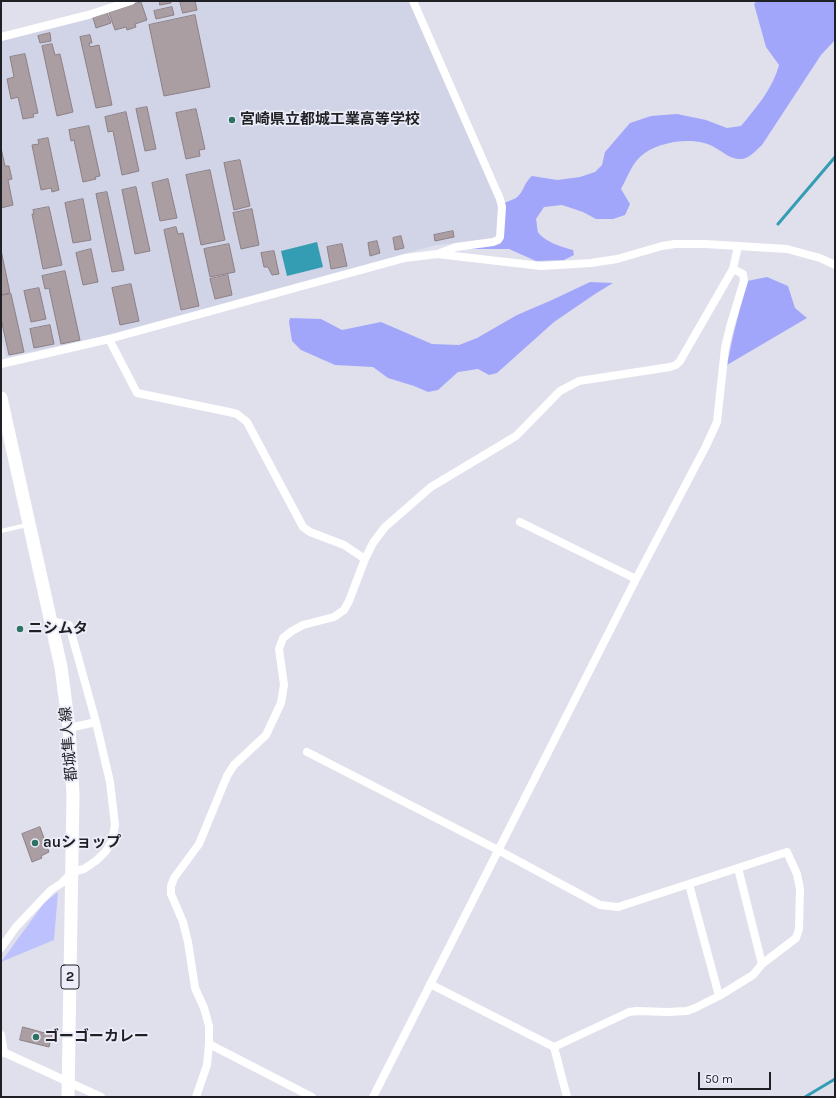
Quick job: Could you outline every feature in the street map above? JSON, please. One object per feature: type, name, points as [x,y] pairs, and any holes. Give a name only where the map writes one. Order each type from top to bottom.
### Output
[{"type":"main road","name":"都城隼人線","points":[[1,398],[61,667],[68,728],[73,795],[68,1097]]},
{"type":"street","points":[[1,37],[88,15],[131,1]]},
{"type":"street","points":[[1,364],[109,339],[405,258],[437,254],[456,247],[498,240],[500,237],[502,207],[500,200],[413,1]]},
{"type":"street","points":[[437,254],[541,266],[591,263],[617,259],[662,246],[675,244],[705,244],[787,249],[820,258],[835,265]]},
{"type":"street","points":[[196,1097],[207,1066],[209,1026],[204,1008],[195,988],[184,922],[171,894],[171,886],[174,878],[199,844],[227,776],[234,765],[266,735],[280,703],[284,685],[279,649],[283,638],[303,625],[334,617],[344,610],[365,559],[373,543],[384,527],[418,498],[445,478],[516,436],[560,391],[579,381],[676,365],[680,361],[733,269],[738,246]]},
{"type":"street","points":[[372,1097],[717,422],[725,348],[744,281],[743,274],[733,269]]},
{"type":"street","points":[[109,339],[137,393],[237,414],[247,422],[303,528],[344,545],[365,559]]},
{"type":"street","points":[[520,522],[636,579]]},
{"type":"street","points":[[1,948],[16,927],[51,890],[72,872],[84,869],[97,860],[106,851],[112,841],[115,825],[110,782],[96,722],[69,625],[51,621]]},
{"type":"street","points":[[68,728],[96,722]]},
{"type":"street","points":[[307,752],[498,850],[600,905],[618,907],[787,852],[797,874],[800,889],[799,929],[796,938],[762,964],[753,975],[719,996],[688,1010],[667,1012],[629,1012],[554,1047]]},
{"type":"street","points":[[738,868],[762,964]]},
{"type":"street","points":[[689,884],[719,996]]},
{"type":"street","points":[[430,984],[554,1047],[567,1097]]},
{"type":"street","points":[[1,1035],[3,1052],[101,1097]]},
{"type":"street","points":[[209,1044],[312,1097]]},
{"type":"lane","points":[[1,531],[30,525]]},
{"type":"shaded area","name":"宮崎県立都城工業高等学校","points":[[139,1],[410,1],[499,201],[498,236],[494,239],[436,245],[100,337],[6,357],[1,336],[1,39],[58,26]]},
{"type":"shaded area","points":[[757,1],[835,1],[835,40],[821,55],[762,145],[752,154],[743,159],[735,159],[712,146],[695,141],[664,144],[640,157],[632,168],[621,189],[630,204],[625,215],[613,219],[596,219],[583,212],[562,205],[544,207],[536,219],[538,232],[549,241],[573,250],[574,255],[564,260],[536,261],[509,249],[463,249],[494,245],[504,203],[519,196],[527,181],[532,176],[557,180],[580,177],[595,172],[602,165],[605,152],[630,123],[651,116],[677,114],[706,120],[727,128],[741,126],[758,105],[773,82],[779,65],[766,47],[754,4]]},
{"type":"shaded area","points":[[317,242],[323,267],[287,276],[281,251]]},
{"type":"shaded area","points":[[767,277],[788,286],[795,308],[807,318],[727,365],[747,281]]},
{"type":"shaded area","points":[[590,282],[613,283],[554,322],[497,373],[489,375],[478,369],[458,372],[438,390],[428,392],[388,378],[373,367],[335,365],[301,350],[292,341],[289,322],[290,318],[321,319],[342,330],[381,322],[432,344],[459,345],[477,338],[517,315]]},
{"type":"shaded area","points":[[58,892],[54,940],[1,962],[44,903]]},
{"type":"building","points":[[160,1],[171,1],[171,3],[160,5]]},
{"type":"building","points":[[180,1],[195,1],[197,10],[183,13]]},
{"type":"building","points":[[141,2],[147,20],[135,24],[136,27],[127,30],[126,27],[115,30],[109,13]]},
{"type":"building","points":[[172,7],[174,15],[156,19],[154,11]]},
{"type":"building","points":[[107,13],[111,23],[96,28],[93,18]]},
{"type":"building","points":[[195,15],[210,87],[164,96],[149,25]]},
{"type":"building","points":[[50,33],[51,41],[40,43],[38,36]]},
{"type":"building","points":[[90,35],[92,43],[89,43],[90,47],[99,45],[112,105],[96,108],[80,37]]},
{"type":"building","points":[[52,44],[55,55],[60,54],[73,112],[57,116],[42,46]]},
{"type":"building","points":[[25,54],[38,113],[33,114],[34,117],[23,119],[18,97],[11,99],[7,79],[14,77],[10,57]]},
{"type":"building","points":[[147,107],[156,149],[145,151],[136,109]]},
{"type":"building","points":[[196,109],[205,149],[199,150],[200,156],[186,159],[176,113]]},
{"type":"building","points":[[126,112],[139,171],[122,175],[113,131],[108,132],[105,117]]},
{"type":"building","points":[[89,126],[100,176],[95,177],[96,179],[83,182],[74,140],[71,141],[69,130]]},
{"type":"building","points":[[48,138],[59,190],[52,192],[51,188],[41,190],[32,145],[39,144],[38,140]]},
{"type":"building","points":[[1,148],[5,166],[9,166],[12,179],[8,180],[13,205],[1,208]]},
{"type":"building","points":[[240,160],[250,206],[234,210],[224,163]]},
{"type":"building","points":[[210,170],[225,240],[201,245],[186,175]]},
{"type":"building","points":[[168,179],[177,218],[160,221],[152,183]]},
{"type":"building","points":[[136,187],[150,251],[135,254],[122,190]]},
{"type":"building","points":[[107,192],[124,270],[112,272],[96,194]]},
{"type":"building","points":[[83,199],[91,240],[73,243],[65,203]]},
{"type":"building","points":[[49,207],[62,265],[43,269],[32,214],[34,214],[33,210]]},
{"type":"building","points":[[252,209],[259,245],[241,249],[233,213]]},
{"type":"building","points":[[176,227],[178,234],[183,233],[199,306],[181,310],[164,230]]},
{"type":"building","points":[[453,231],[454,237],[435,241],[434,235]]},
{"type":"building","points":[[401,236],[404,248],[395,250],[393,238]]},
{"type":"building","points":[[377,241],[380,253],[370,256],[368,243]]},
{"type":"building","points":[[229,244],[235,272],[210,277],[204,249]]},
{"type":"building","points":[[342,244],[347,266],[331,269],[327,247]]},
{"type":"building","points":[[91,249],[98,282],[83,285],[76,253]]},
{"type":"building","points":[[1,250],[10,293],[1,295]]},
{"type":"building","points":[[274,251],[279,274],[272,275],[268,267],[264,267],[261,253]]},
{"type":"building","points":[[65,271],[80,340],[61,344],[49,288],[45,289],[42,276]]},
{"type":"building","points":[[228,275],[232,295],[215,299],[210,279]]},
{"type":"building","points":[[131,284],[139,321],[120,325],[112,288]]},
{"type":"building","points":[[39,288],[46,319],[31,322],[24,291]]},
{"type":"building","points":[[11,294],[24,352],[9,355],[1,319],[1,296]]},
{"type":"building","points":[[50,325],[54,344],[34,348],[30,329]]},
{"type":"building","name":"auショップ","points":[[40,827],[49,852],[41,856],[42,858],[32,862],[22,834]]},
{"type":"building","name":"ゴーゴーカレー","points":[[23,1027],[52,1035],[49,1047],[20,1040]]},
{"type":"waterway","points":[[778,224],[835,157]]},
{"type":"waterway","points":[[805,1097],[835,1079]]},
{"type":"place","name":"宮崎県立都城工業高等学校","points":[[232,120]]},
{"type":"place","name":"ニシムタ","points":[[20,629]]},
{"type":"place","name":"auショップ","points":[[35,843]]},
{"type":"place","name":"ゴーゴーカレー","points":[[36,1037]]}]
